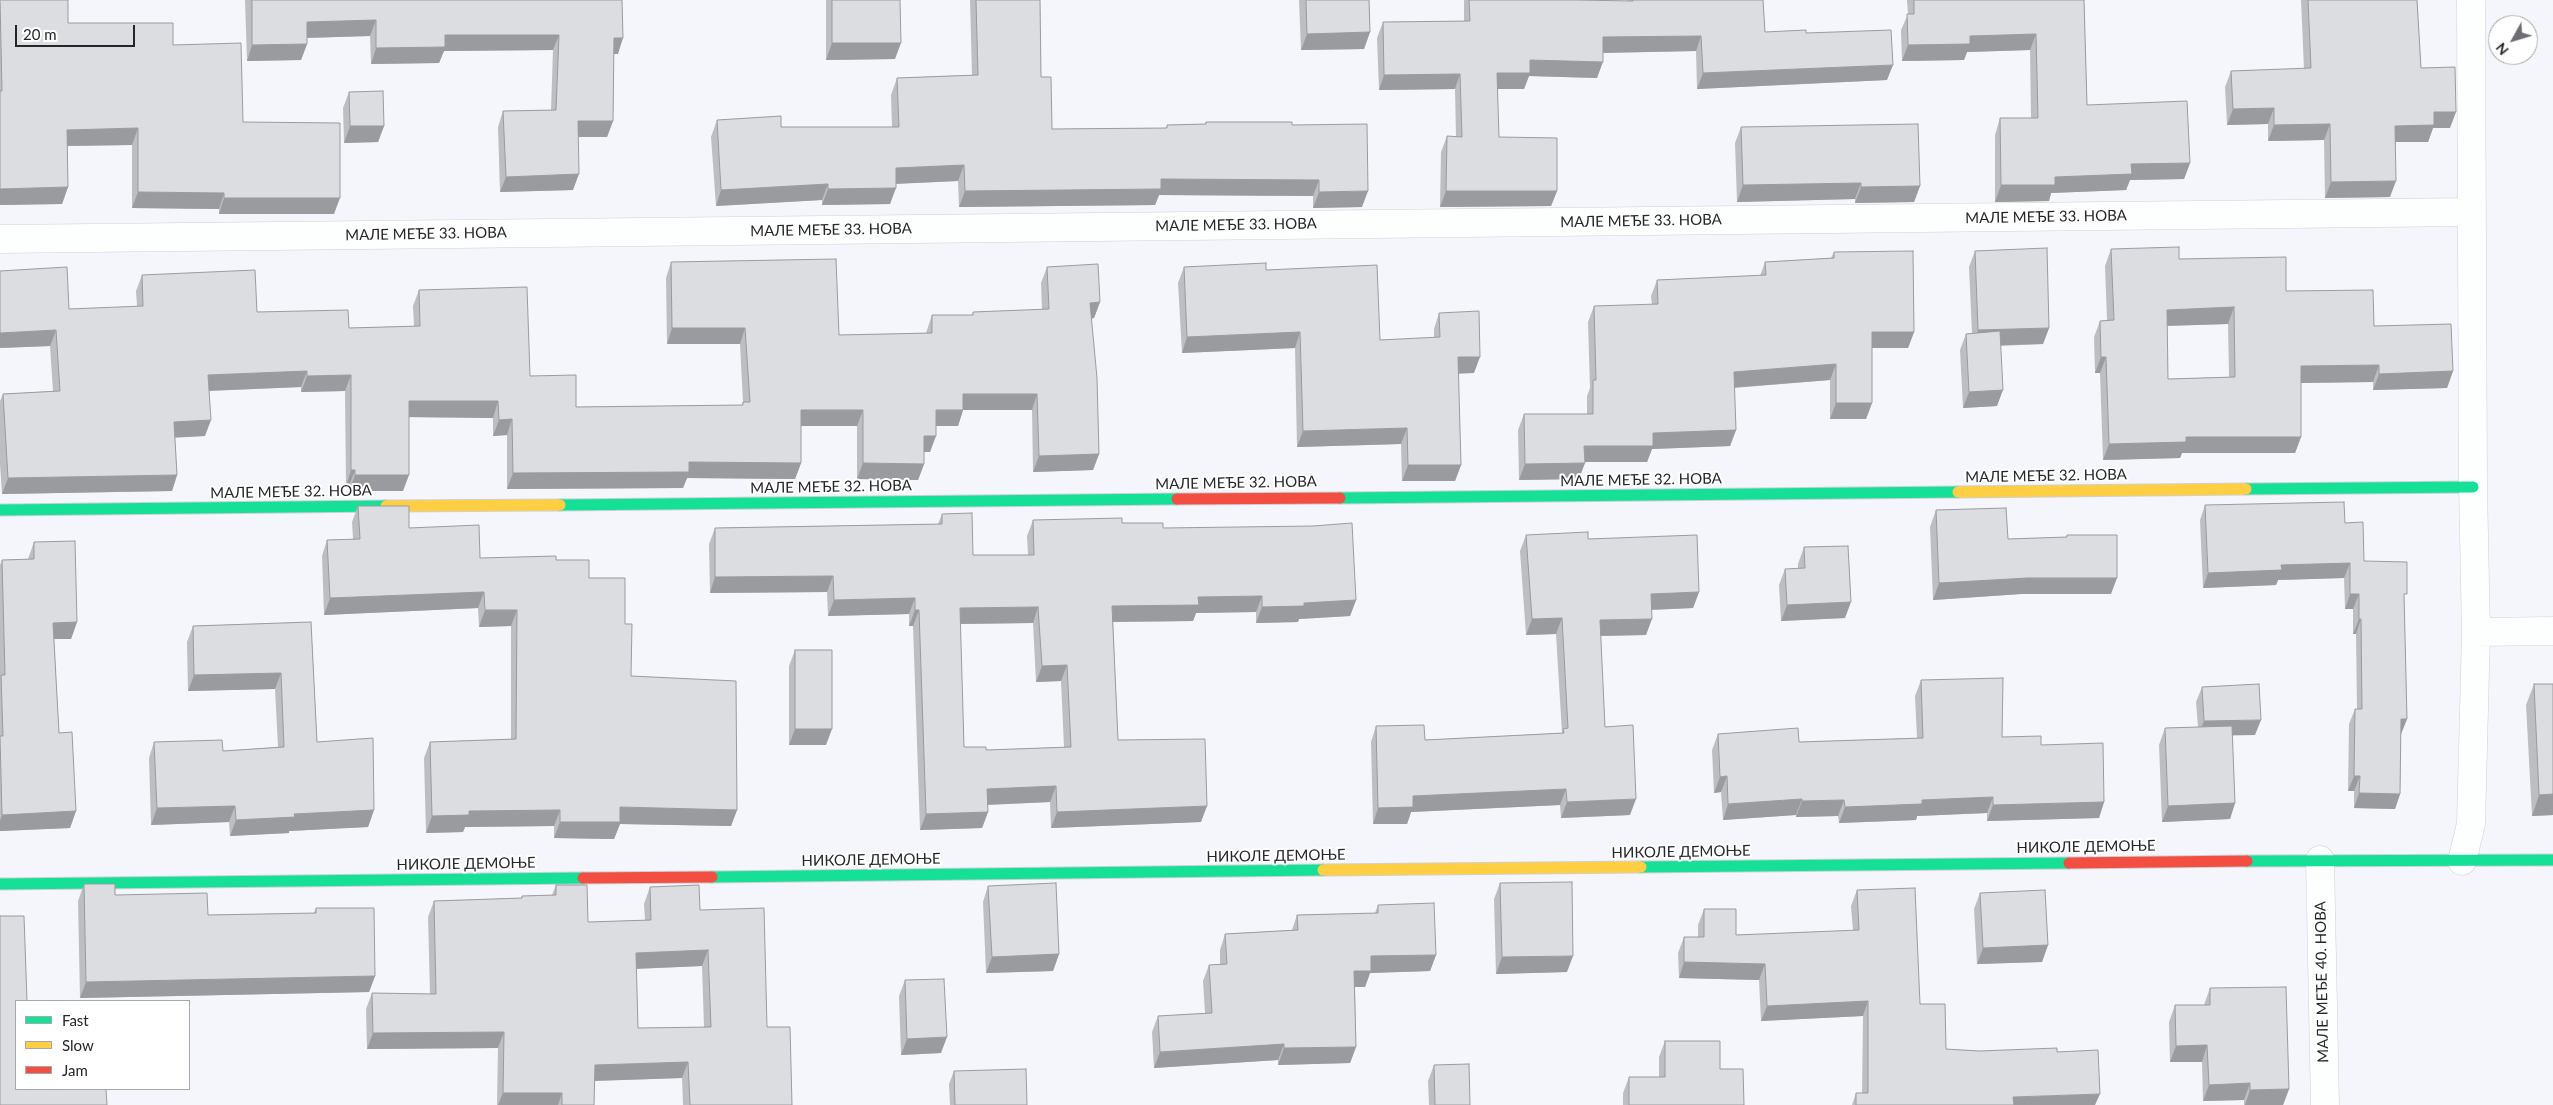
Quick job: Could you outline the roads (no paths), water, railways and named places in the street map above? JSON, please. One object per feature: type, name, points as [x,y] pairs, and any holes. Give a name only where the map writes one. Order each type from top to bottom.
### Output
[{"type":"street","points":[[2462,861],[2472,824],[2476,632],[2473,487],[2471,0]]},
{"type":"street","name":"МАЛЕ МЕЂЕ 33. НОВА","points":[[0,239],[2471,212]]},
{"type":"street","name":"МАЛЕ МЕЂЕ 32. НОВА","points":[[0,510],[2473,487]]},
{"type":"street","points":[[2476,632],[2553,631]]},
{"type":"street","name":"НИКОЛЕ ДЕМОЊЕ","points":[[0,884],[2320,860],[2553,860]]},
{"type":"street","name":"МАЛЕ МЕЂЕ 40. НОВА","points":[[2320,860],[2324,1105]]}]
